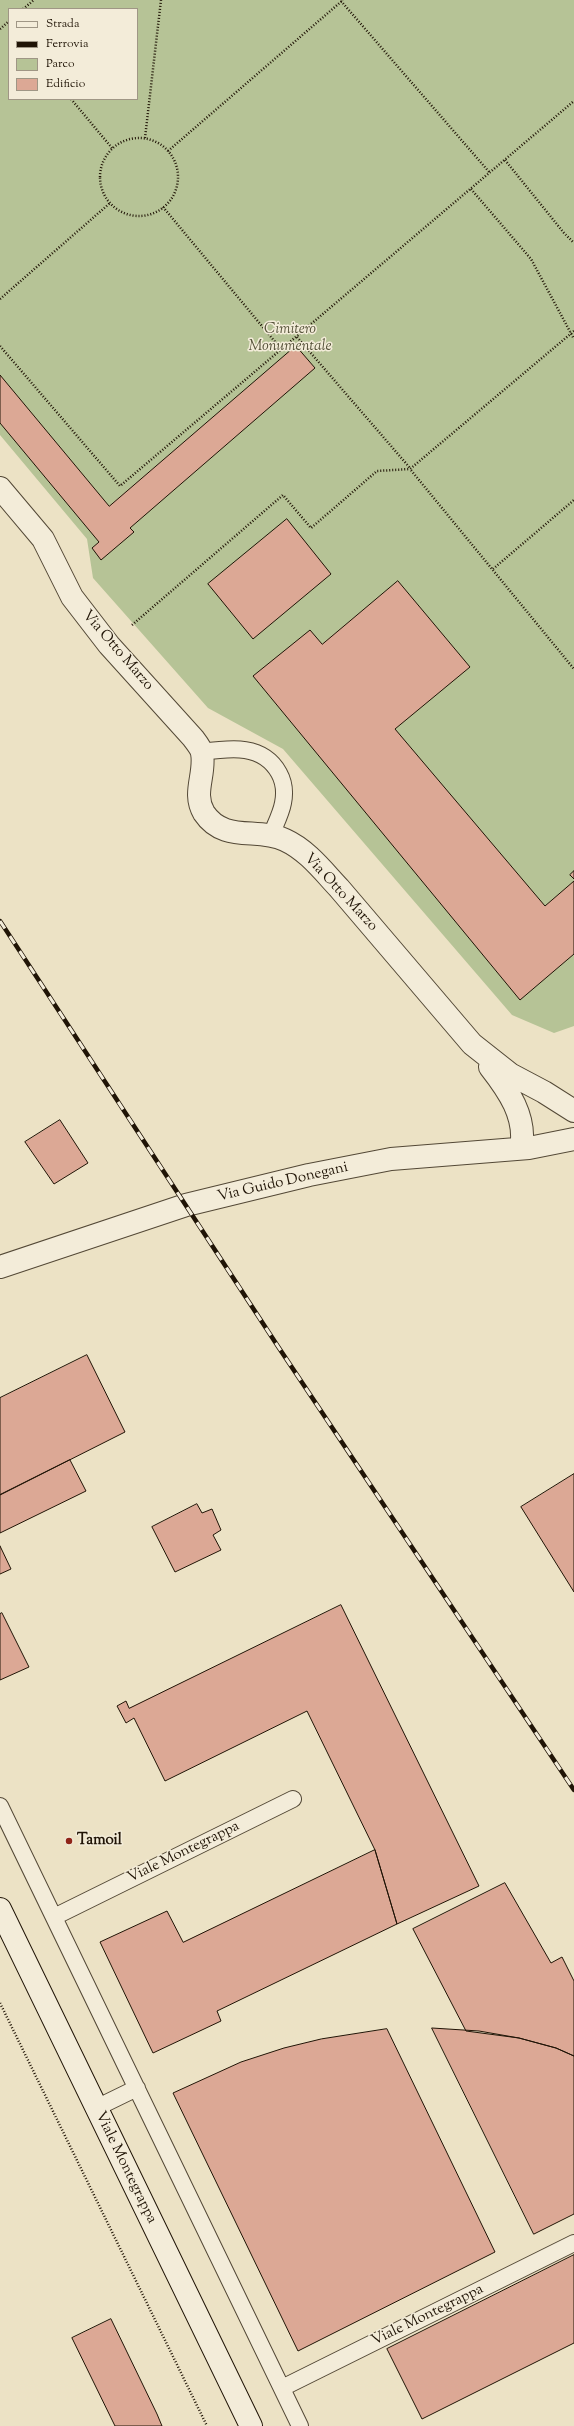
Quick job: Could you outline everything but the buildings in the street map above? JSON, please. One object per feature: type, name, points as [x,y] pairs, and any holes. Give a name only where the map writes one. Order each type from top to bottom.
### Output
[{"type":"street","name":"Via Otto Marzo","points":[[0,488],[43,539],[72,597],[109,645],[193,738],[202,752],[199,800],[204,812],[212,822],[231,832],[271,835],[296,846],[317,864],[472,1044],[510,1074],[544,1092],[574,1111]]},
{"type":"street","points":[[472,1044],[504,1084],[515,1103],[522,1140],[521,1148]]},
{"type":"street","name":"Via Guido Donegani","points":[[0,1267],[186,1205],[309,1175],[391,1159],[521,1148],[574,1139]]},
{"type":"street","name":"Viale Montegrappa","points":[[0,1909],[251,2426]]},
{"type":"lane","points":[[202,752],[232,749],[250,750],[268,760],[276,768],[282,780],[284,793],[283,804],[271,835]]},
{"type":"lane","name":"Viale Montegrappa","points":[[54,1917],[293,1799]]},
{"type":"lane","points":[[0,1806],[300,2426]]},
{"type":"lane","points":[[96,2108],[137,2088]]},
{"type":"lane","name":"Viale Montegrappa","points":[[282,2388],[574,2243]]},
{"type":"path","points":[[24,8],[34,0]]},
{"type":"path","points":[[145,138],[161,0]]},
{"type":"path","points":[[168,151],[342,0],[490,173]]},
{"type":"path","points":[[0,29],[8,23]]},
{"type":"path","points":[[71,100],[112,148]]},
{"type":"path","points":[[0,346],[120,486],[490,173],[574,100]]},
{"type":"path","points":[[145,138],[158,142],[168,151],[175,162],[178,174],[177,187],[171,198],[163,207],[153,213],[136,215],[119,211],[110,204],[103,193],[100,181],[100,169],[104,158],[112,148],[128,139],[145,138]]},
{"type":"path","points":[[505,160],[564,233],[574,243]]},
{"type":"path","points":[[471,189],[531,259],[574,339]]},
{"type":"path","points":[[0,299],[110,204]]},
{"type":"path","points":[[163,207],[281,349]]},
{"type":"path","points":[[109,645],[283,494],[311,528],[377,471],[410,469],[574,331]]},
{"type":"path","points":[[297,337],[410,469],[574,669]]},
{"type":"path","points":[[493,570],[574,500]]},
{"type":"path","points":[[0,2003],[206,2426]]},
{"type":"green space","name":"Cimitero Monumentale","points":[[0,0],[574,0],[574,1026],[554,1033],[512,1015],[283,749],[208,708],[93,578],[87,539],[0,435]]},
{"type":"railway","points":[[0,921],[279,1348],[574,1790]]},
{"type":"place","name":"Tamoil","points":[[69,1841]]}]
